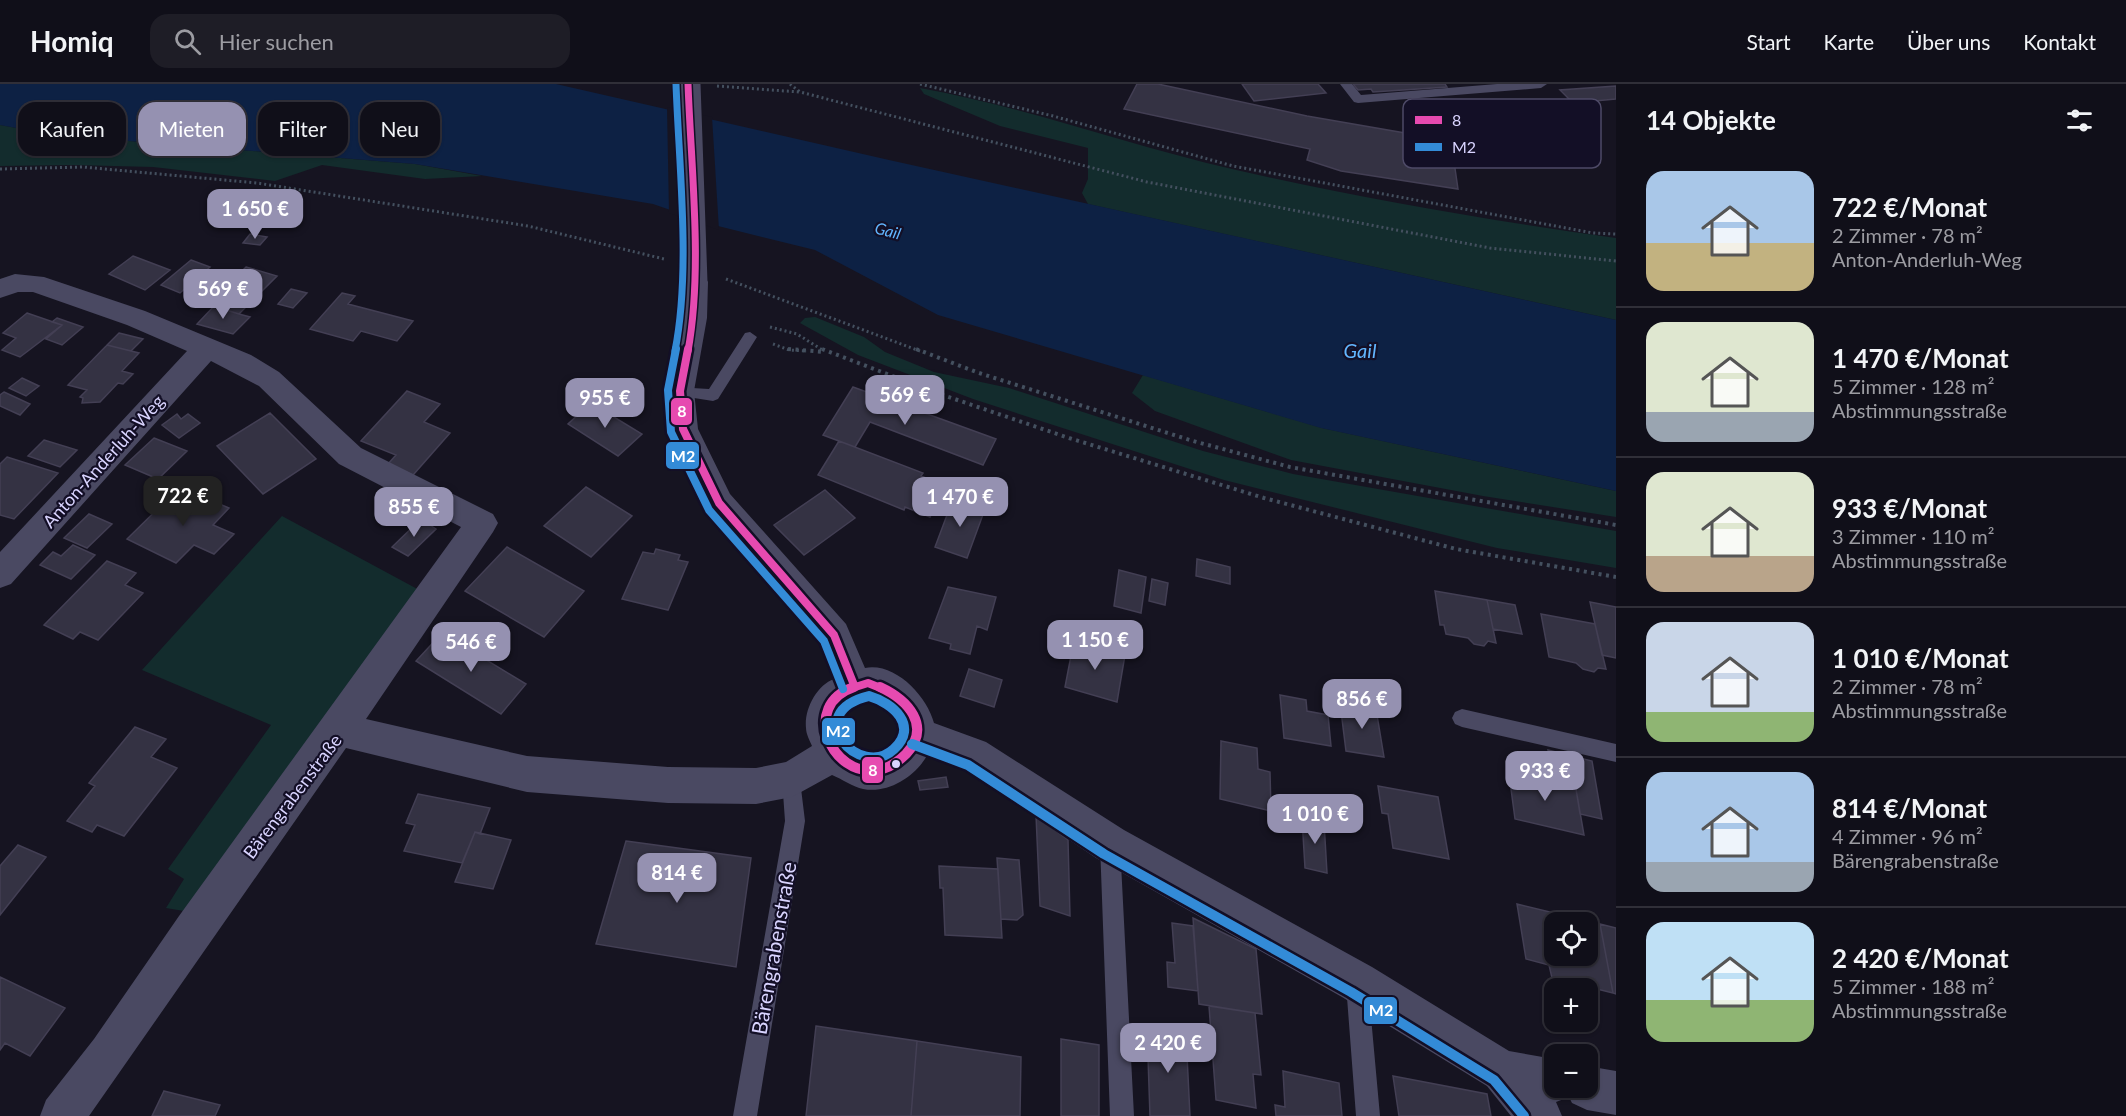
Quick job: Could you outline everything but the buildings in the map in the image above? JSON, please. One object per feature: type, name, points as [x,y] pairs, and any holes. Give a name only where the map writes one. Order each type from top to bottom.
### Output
[{"type":"street","points":[[699,84],[694,318],[680,391],[683,429],[719,503],[834,635],[854,685]]},
{"type":"street","points":[[0,289],[15,284],[35,283],[136,318],[241,362],[269,380],[350,456],[482,523],[338,729]]},
{"type":"street","name":"Anton-Anderluh-Weg","points":[[0,574],[206,348]]},
{"type":"street","points":[[880,684],[903,698],[916,720],[916,733],[912,747],[903,759],[891,767],[876,771],[845,764],[833,754],[824,738],[822,722],[828,705],[839,692],[854,685],[880,684]]},
{"type":"street","name":"Bärengrabenstraße","points":[[62,1116],[109,1054],[193,930],[338,729],[527,774],[668,785],[756,786],[792,779],[833,754]]},
{"type":"street","points":[[916,733],[973,754],[1110,844],[1357,982],[1502,1071],[1540,1116]]},
{"type":"street","points":[[1502,1071],[1544,1079]]},
{"type":"street","points":[[1598,1090],[1616,1093]]},
{"type":"lane","points":[[1346,84],[1358,99],[1470,87],[1540,84]]},
{"type":"lane","points":[[680,391],[713,395],[750,337]]},
{"type":"lane","points":[[1462,718],[1616,753]]},
{"type":"lane","name":"Bärengrabenstraße","points":[[745,1116],[795,821],[792,779]]},
{"type":"lane","points":[[1110,844],[1122,1116]]},
{"type":"lane","points":[[1357,982],[1368,1116]]},
{"type":"path","points":[[699,84],[800,92],[1147,182],[1490,248],[1616,261]]},
{"type":"path","points":[[790,84],[800,92]]},
{"type":"path","points":[[920,84],[1053,116],[1233,166],[1593,233],[1616,234]]},
{"type":"path","points":[[0,170],[83,167],[257,183],[528,226],[623,247],[669,261]]},
{"type":"path","points":[[725,279],[980,373],[1193,441],[1290,467],[1616,525]]},
{"type":"path","points":[[750,337],[789,350],[826,352],[1069,438],[1264,498],[1456,549],[1616,577]]},
{"type":"green space","points":[[920,88],[999,105],[1193,159],[1280,180],[1423,208],[1616,238],[1616,320],[1088,204],[1082,193],[1088,179],[1088,148],[1000,126],[924,94]]},
{"type":"green space","points":[[0,125],[18,128],[18,156],[126,156],[126,141],[138,142],[138,156],[246,156],[246,150],[258,151],[258,156],[316,156],[415,164],[482,176],[425,179],[322,165],[275,181],[153,167],[0,166]]},
{"type":"green space","points":[[815,317],[864,337],[885,352],[934,372],[1009,388],[1203,451],[1293,474],[1616,531],[1616,568],[1497,548],[1224,480],[973,399],[858,355],[800,323],[805,318]]},
{"type":"green space","points":[[1143,375],[1322,428],[1616,491],[1616,517],[1483,496],[1291,460],[1155,411],[1132,393]]},
{"type":"green space","points":[[282,516],[421,591],[184,911],[166,908],[184,879],[168,869],[271,725],[142,670]]},
{"type":"water","name":"Gail","points":[[0,84],[556,84],[889,160],[1616,320],[1616,491],[1321,428],[938,315],[815,250],[714,225],[653,204],[415,164],[316,156],[348,156],[348,102],[258,102],[258,151],[246,150],[246,102],[138,102],[138,142],[126,141],[126,102],[18,102],[18,128],[0,125]]},
{"type":"pier","points":[[667,107],[712,117],[719,230],[669,213]]},
{"type":"transit line","name":"M2","points":[[676,84],[683,282],[682,317],[668,390],[671,432],[709,510],[824,641],[843,689]]},
{"type":"transit line","name":"8","points":[[688,84],[695,282],[694,318],[680,391],[683,429],[719,503],[834,635],[854,685]]},
{"type":"transit line","name":"8","points":[[868,683],[879,686],[899,698],[908,706],[918,724],[917,735],[912,747],[896,764],[877,771],[859,768],[843,760],[830,746],[824,729],[826,712],[838,695],[848,689],[868,683]]},
{"type":"transit line","name":"M2","points":[[869,696],[892,707],[903,720],[904,727],[899,744],[887,755],[874,759],[861,756],[849,748],[840,738],[836,725],[838,713],[847,703],[869,696]]},
{"type":"transit line","name":"M2","points":[[912,744],[968,765],[1104,854],[1351,992],[1494,1080],[1524,1116]]}]
